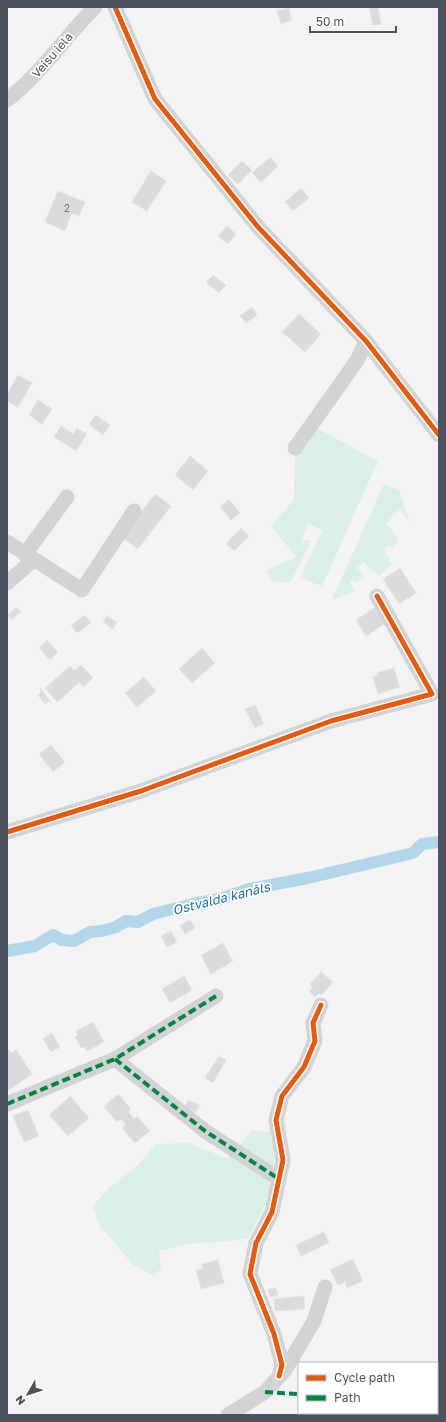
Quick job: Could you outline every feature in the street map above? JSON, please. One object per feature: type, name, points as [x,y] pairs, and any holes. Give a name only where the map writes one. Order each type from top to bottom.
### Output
[{"type":"street","name":"Veisu iela","points":[[7,100],[24,88],[95,7]]},
{"type":"street","points":[[115,7],[156,99],[258,227],[366,341],[439,435]]},
{"type":"street","points":[[295,448],[358,359],[366,341]]},
{"type":"street","points":[[7,583],[28,558],[67,497]]},
{"type":"street","points":[[28,558],[82,590],[134,511]]},
{"type":"street","points":[[7,542],[73,596]]},
{"type":"street","points":[[7,832],[141,791],[331,721],[432,694],[377,596]]},
{"type":"street","points":[[7,1104],[115,1059],[216,996]]},
{"type":"street","points":[[279,1376],[282,1365],[274,1334],[250,1274],[256,1243],[272,1212],[284,1160],[276,1120],[282,1096],[304,1067],[315,1041],[313,1023],[321,1005]]},
{"type":"street","points":[[115,1059],[204,1131],[279,1179]]},
{"type":"street","points":[[228,1415],[265,1392],[285,1370],[314,1322],[325,1287]]},
{"type":"green space","points":[[318,429],[378,461],[322,586],[300,578],[323,530],[308,524],[302,540],[311,541],[290,583],[271,581],[266,570],[296,557],[271,526],[294,500],[295,451]]},
{"type":"green space","points":[[384,484],[399,490],[410,523],[400,509],[386,523],[399,539],[393,548],[387,546],[384,551],[392,564],[379,576],[363,562],[357,568],[364,576],[356,583],[353,579],[349,582],[355,591],[332,600]]},
{"type":"green space","points":[[251,1130],[270,1132],[275,1157],[266,1203],[248,1238],[187,1244],[159,1251],[161,1268],[154,1276],[133,1265],[98,1223],[93,1206],[108,1189],[137,1166],[156,1144],[188,1143],[229,1159]]},
{"type":"building","points":[[369,7],[378,7],[381,24],[373,25]]},
{"type":"building","points":[[289,8],[292,20],[281,24],[277,11]]},
{"type":"building","points":[[270,157],[278,166],[261,182],[252,173]]},
{"type":"building","points":[[242,161],[252,170],[238,184],[228,175]]},
{"type":"building","points":[[151,171],[166,181],[147,211],[132,202]]},
{"type":"building","points":[[301,188],[309,198],[293,211],[285,202]]},
{"type":"building","points":[[58,191],[85,202],[79,216],[72,213],[65,231],[45,222]]},
{"type":"building","points":[[227,226],[236,234],[228,244],[218,236]]},
{"type":"building","points":[[213,275],[226,285],[219,293],[206,282]]},
{"type":"building","points":[[252,307],[257,315],[246,323],[240,316]]},
{"type":"building","points":[[299,314],[321,334],[305,352],[282,332]]},
{"type":"building","points":[[18,375],[32,383],[18,407],[7,401],[7,394]]},
{"type":"building","points":[[38,400],[52,409],[42,424],[29,415]]},
{"type":"building","points":[[96,415],[110,425],[103,435],[89,425]]},
{"type":"building","points":[[61,426],[73,434],[77,428],[87,434],[76,451],[54,437]]},
{"type":"building","points":[[190,456],[208,471],[193,490],[175,475]]},
{"type":"building","points":[[155,494],[171,506],[138,549],[122,537]]},
{"type":"building","points":[[229,499],[240,513],[231,520],[220,507]]},
{"type":"building","points":[[241,528],[249,536],[234,551],[226,544]]},
{"type":"building","points":[[400,568],[416,593],[399,604],[383,579]]},
{"type":"building","points":[[17,607],[21,612],[11,620],[8,615]]},
{"type":"building","points":[[376,607],[386,623],[366,636],[356,620]]},
{"type":"building","points":[[85,615],[91,623],[77,633],[71,625]]},
{"type":"building","points":[[107,616],[117,622],[113,629],[103,622]]},
{"type":"building","points":[[47,640],[58,652],[50,660],[39,648]]},
{"type":"building","points":[[202,648],[215,663],[192,683],[179,669]]},
{"type":"building","points":[[81,665],[93,678],[83,687],[80,682],[57,702],[45,688],[70,666],[74,671]]},
{"type":"building","points":[[394,668],[400,687],[378,694],[373,677],[378,675],[377,673]]},
{"type":"building","points":[[144,677],[156,691],[137,707],[125,693]]},
{"type":"building","points":[[40,688],[52,703],[49,701],[45,704],[38,695],[41,692]]},
{"type":"building","points":[[255,705],[264,724],[255,728],[245,709]]},
{"type":"building","points":[[51,745],[65,762],[53,772],[39,754]]},
{"type":"building","points":[[190,920],[195,928],[185,934],[180,926]]},
{"type":"building","points":[[171,931],[177,942],[167,947],[161,936]]},
{"type":"building","points":[[223,943],[233,961],[211,974],[201,955]]},
{"type":"building","points":[[321,972],[333,982],[322,995],[319,993],[315,997],[309,991],[313,987],[310,984]]},
{"type":"building","points":[[184,976],[192,990],[170,1003],[162,989]]},
{"type":"building","points":[[93,1022],[104,1042],[87,1051],[85,1047],[81,1048],[75,1037],[78,1035],[76,1031]]},
{"type":"building","points":[[52,1033],[60,1047],[51,1052],[43,1039]]},
{"type":"building","points":[[7,1047],[11,1053],[16,1050],[32,1074],[9,1090],[7,1087]]},
{"type":"building","points":[[219,1056],[226,1060],[213,1083],[205,1078]]},
{"type":"building","points":[[118,1094],[131,1109],[128,1112],[134,1119],[137,1116],[150,1131],[135,1143],[122,1128],[126,1125],[121,1119],[117,1122],[104,1107]]},
{"type":"building","points":[[70,1096],[89,1118],[68,1136],[49,1115]]},
{"type":"building","points":[[188,1100],[200,1105],[196,1112],[185,1107]]},
{"type":"building","points":[[28,1110],[39,1136],[24,1142],[13,1116]]},
{"type":"building","points":[[324,1232],[329,1243],[301,1256],[296,1245]]},
{"type":"building","points":[[353,1259],[363,1281],[347,1288],[345,1282],[338,1285],[330,1270]]},
{"type":"building","points":[[218,1260],[224,1283],[201,1289],[196,1270],[203,1269],[202,1264]]},
{"type":"building","points":[[276,1288],[278,1295],[270,1297],[268,1289]]},
{"type":"building","points":[[304,1296],[305,1309],[275,1311],[274,1299]]},
{"type":"waterway","name":"Ostvalda kanāls","points":[[7,951],[35,946],[53,935],[62,940],[74,941],[90,932],[102,931],[116,927],[126,921],[138,922],[153,914],[220,899],[249,889],[308,878],[413,853],[422,844],[439,842]]},
{"type":"marked path","points":[[7,1104],[115,1059],[216,996]]},
{"type":"marked path","points":[[115,1059],[205,1131],[279,1179]]},
{"type":"marked path","points":[[265,1392],[298,1394]]},
{"type":"cycle path","points":[[115,7],[155,99],[258,227],[366,341],[439,435]]},
{"type":"cycle path","points":[[7,832],[141,791],[331,721],[432,694],[377,596]]},
{"type":"cycle path","points":[[279,1376],[282,1365],[274,1334],[250,1274],[256,1243],[272,1212],[283,1160],[276,1120],[282,1096],[304,1067],[315,1041],[313,1023],[321,1005]]}]
